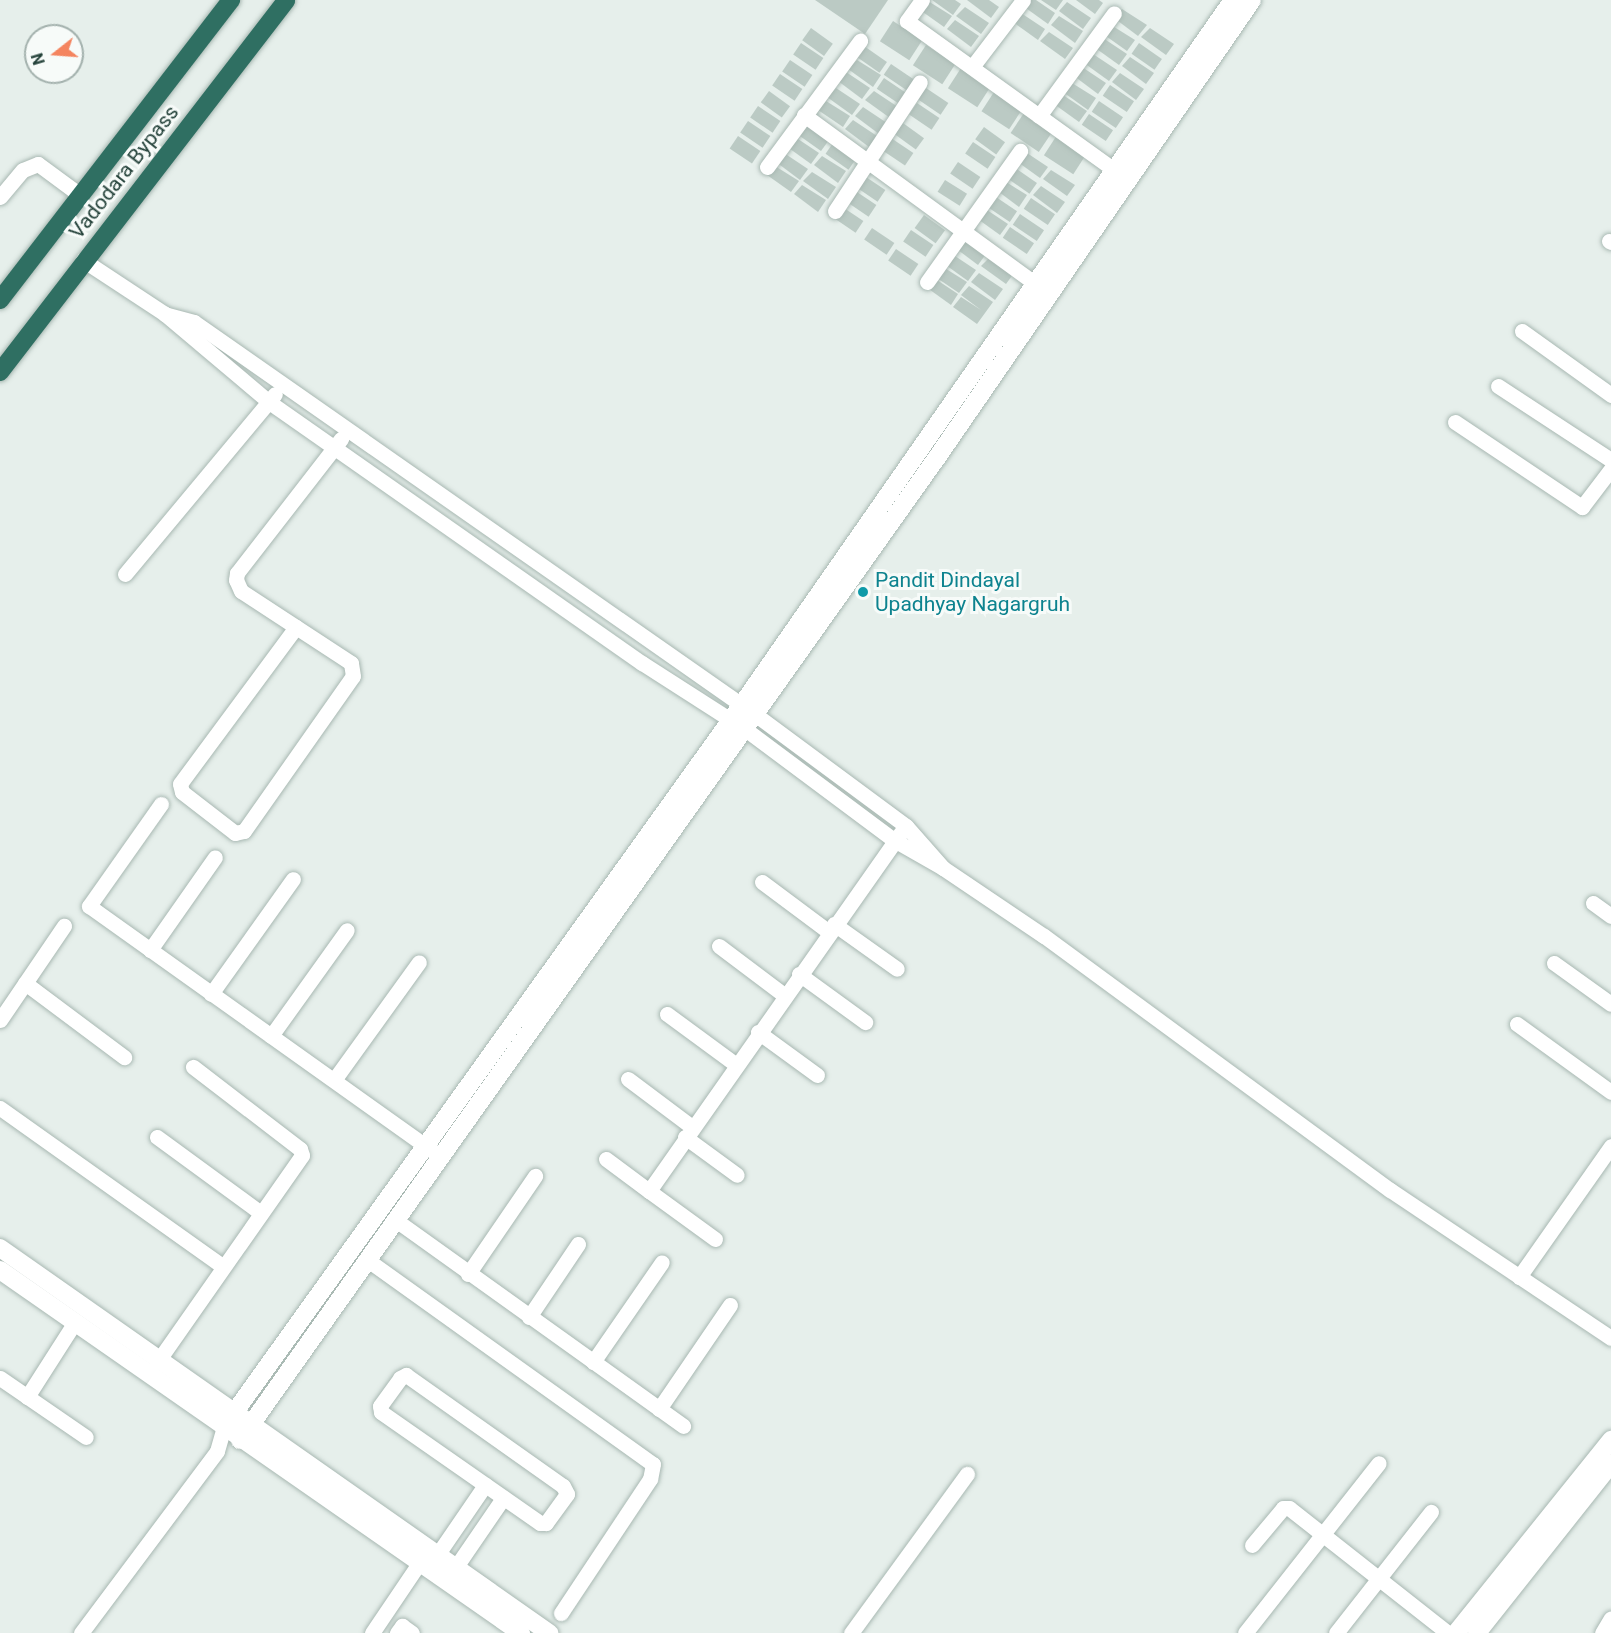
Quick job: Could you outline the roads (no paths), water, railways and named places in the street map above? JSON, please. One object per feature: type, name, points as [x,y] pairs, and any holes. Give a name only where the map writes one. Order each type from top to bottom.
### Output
[{"type":"highway","name":"Vadodara Bypass","points":[[0,300],[231,0]]},
{"type":"highway","name":"Vadodara Bypass","points":[[0,372],[83,260],[286,0]]},
{"type":"street","points":[[922,0],[907,21],[1121,174]]},
{"type":"street","points":[[972,67],[1023,0]]},
{"type":"street","points":[[1121,174],[1233,0]]},
{"type":"street","points":[[217,1451],[245,1433],[369,1261],[1041,288],[1121,174],[1252,0]]},
{"type":"street","points":[[1039,116],[1114,13]]},
{"type":"street","points":[[767,167],[860,41]]},
{"type":"street","points":[[835,211],[920,82]]},
{"type":"street","points":[[804,115],[1041,288]]},
{"type":"street","points":[[927,282],[1020,151]]},
{"type":"street","points":[[0,197],[23,170],[38,164],[80,195]]},
{"type":"street","points":[[83,260],[165,314],[269,402],[642,663],[744,717],[894,840],[943,868],[1044,936],[1390,1190],[1611,1338]]},
{"type":"street","points":[[165,314],[194,322],[347,429],[744,717],[906,826],[943,868]]},
{"type":"street","points":[[1522,331],[1611,395]]},
{"type":"street","points":[[125,574],[282,384]]},
{"type":"street","points":[[1498,386],[1611,460]]},
{"type":"street","points":[[1455,422],[1582,507],[1611,469]]},
{"type":"street","points":[[296,627],[180,784],[182,792],[235,833],[244,831],[353,676],[351,663],[296,627],[241,591],[237,573],[336,447],[347,429]]},
{"type":"street","points":[[81,1633],[217,1451],[228,1420],[425,1145],[744,717]]},
{"type":"street","points":[[161,804],[89,906],[442,1157]]},
{"type":"street","points":[[649,1191],[735,1064],[906,826]]},
{"type":"street","points":[[150,950],[215,857]]},
{"type":"street","points":[[211,994],[293,879]]},
{"type":"street","points":[[762,882],[897,969]]},
{"type":"street","points":[[1593,903],[1611,916]]},
{"type":"street","points":[[0,1020],[64,926]]},
{"type":"street","points":[[271,1036],[347,930]]},
{"type":"street","points":[[719,946],[784,995]]},
{"type":"street","points":[[334,1080],[419,962]]},
{"type":"street","points":[[1554,963],[1611,1004]]},
{"type":"street","points":[[799,974],[865,1022]]},
{"type":"street","points":[[25,983],[124,1057]]},
{"type":"street","points":[[667,1014],[735,1064]]},
{"type":"street","points":[[1516,1024],[1611,1092]]},
{"type":"street","points":[[758,1032],[817,1075]]},
{"type":"street","points":[[158,1361],[302,1152],[193,1067]]},
{"type":"street","points":[[628,1079],[737,1175]]},
{"type":"street","points":[[0,1108],[222,1266]]},
{"type":"street","points":[[157,1137],[261,1213]]},
{"type":"street","points":[[1519,1277],[1611,1146]]},
{"type":"street","points":[[606,1159],[715,1239]]},
{"type":"street","points":[[468,1274],[536,1176]]},
{"type":"street","points":[[397,1221],[683,1426]]},
{"type":"street","points":[[529,1317],[578,1244]]},
{"type":"street","points":[[0,1248],[158,1361],[245,1433],[428,1559],[549,1633]]},
{"type":"street","points":[[369,1261],[653,1464],[650,1479],[561,1613]]},
{"type":"street","points":[[593,1362],[662,1262]]},
{"type":"street","points":[[0,1270],[75,1322],[228,1420]]},
{"type":"street","points":[[660,1409],[730,1305]]},
{"type":"street","points":[[27,1397],[75,1322]]},
{"type":"street","points":[[403,1375],[563,1486],[567,1494],[543,1524],[485,1485],[381,1412],[380,1406],[403,1375]]},
{"type":"street","points":[[0,1378],[86,1437]]},
{"type":"street","points":[[1456,1633],[1611,1440]]},
{"type":"street","points":[[1245,1633],[1379,1463]]},
{"type":"street","points":[[1477,1633],[1611,1464]]},
{"type":"street","points":[[851,1633],[967,1474]]},
{"type":"street","points":[[372,1633],[485,1485]]},
{"type":"street","points":[[451,1574],[503,1498]]},
{"type":"street","points":[[1252,1545],[1286,1507],[1379,1576],[1448,1633]]},
{"type":"street","points":[[1336,1633],[1431,1512]]},
{"type":"street","points":[[451,1574],[521,1633]]},
{"type":"street","points":[[385,1614],[404,1631]]},
{"type":"street","points":[[1602,1633],[1611,1618]]},
{"type":"place","name":"Pandit Dindayal Upadhyay Nagargruh","points":[[863,592]]}]
